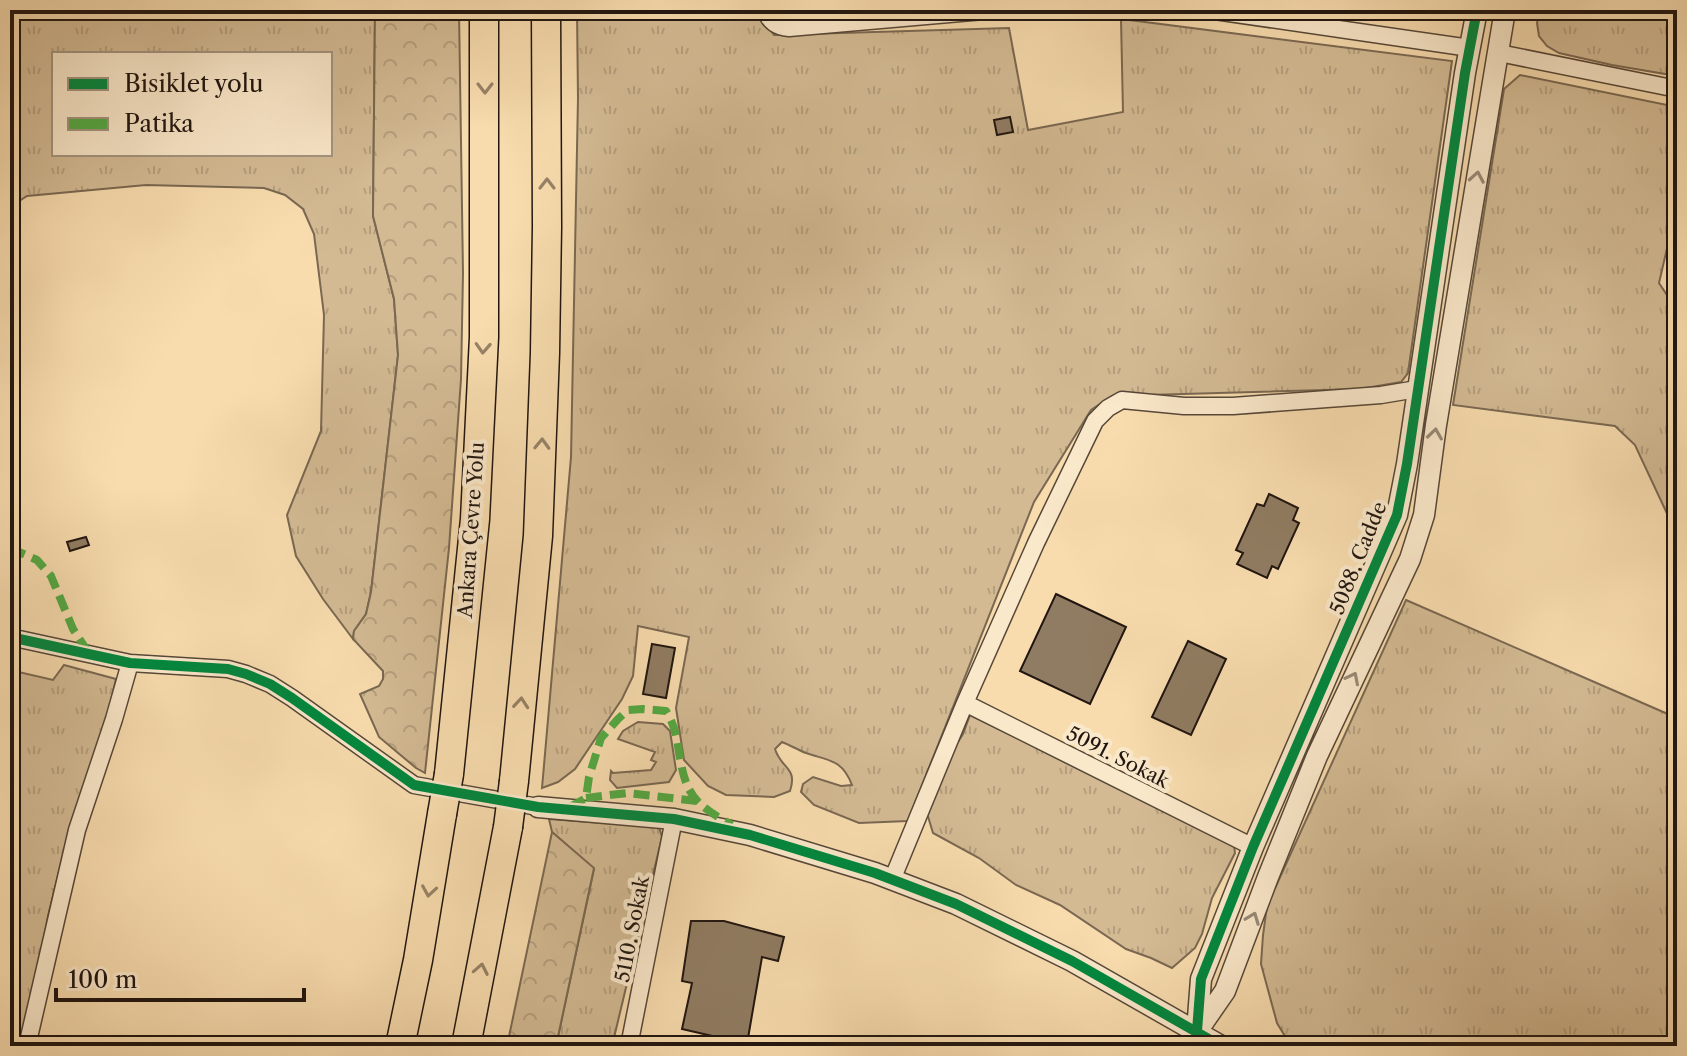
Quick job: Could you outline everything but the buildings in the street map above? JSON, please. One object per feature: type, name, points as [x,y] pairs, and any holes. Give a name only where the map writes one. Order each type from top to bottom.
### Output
[{"type":"highway","name":"Ankara Çevre Yolu","points":[[400,1046],[418,960],[449,774],[475,519],[484,337],[484,10]]},
{"type":"highway","points":[[466,1046],[508,827],[538,521],[545,353],[546,10]]},
{"type":"street","points":[[770,17],[781,28],[789,28],[995,10]]},
{"type":"street","points":[[1208,10],[1470,48]]},
{"type":"street","name":"5088. Cadde","points":[[1195,1038],[1201,979],[1253,847],[1397,515],[1477,10]]},
{"type":"street","points":[[1195,1038],[1225,991],[1317,756],[1418,537],[1505,10]]},
{"type":"street","points":[[1499,53],[1677,89]]},
{"type":"street","points":[[892,880],[965,703],[1036,543],[1095,421],[1108,408],[1122,400],[1184,406],[1233,406],[1381,395],[1417,389]]},
{"type":"street","points":[[10,637],[130,663],[228,669],[246,674],[292,698],[414,785],[538,807],[674,819],[763,839],[892,880],[956,904],[1072,961],[1195,1038],[1221,1046]]},
{"type":"street","points":[[27,1046],[77,830],[130,663]]},
{"type":"street","name":"5091. Sokak","points":[[965,703],[1253,847]]},
{"type":"street","name":"5110. Sokak","points":[[629,1046],[674,819]]},
{"type":"green space","points":[[10,10],[375,10],[373,216],[394,299],[398,355],[371,592],[366,614],[354,631],[353,639],[296,556],[287,515],[321,431],[324,315],[314,234],[303,209],[285,195],[264,188],[146,185],[27,196],[10,207]]},
{"type":"green space","points":[[375,10],[459,10],[463,273],[461,379],[449,548],[425,773],[379,737],[360,694],[379,686],[383,671],[353,639],[354,631],[366,614],[371,592],[398,355],[394,299],[373,216]]},
{"type":"green space","points":[[577,10],[755,10],[774,35],[1009,28],[1028,130],[1123,112],[1121,19],[1452,61],[1408,373],[1401,382],[1360,389],[1112,396],[1091,410],[1034,502],[908,821],[859,823],[814,805],[801,792],[803,784],[813,777],[841,786],[852,785],[848,776],[834,762],[782,742],[775,749],[792,777],[790,791],[774,797],[726,795],[708,786],[684,760],[676,708],[689,637],[638,626],[633,676],[622,699],[575,769],[558,782],[542,788],[571,457]]},
{"type":"green space","points":[[1540,10],[1677,10],[1677,76],[1559,53],[1547,46],[1539,36],[1537,23]]},
{"type":"green space","points":[[1520,75],[1677,107],[1677,205],[1659,283],[1669,298],[1677,300],[1677,535],[1635,445],[1615,426],[1453,405],[1504,89]]},
{"type":"green space","points":[[1406,600],[1677,718],[1677,1046],[1291,1046],[1277,1023],[1261,964],[1267,906]]},
{"type":"green space","points":[[64,665],[116,679],[104,732],[65,847],[48,916],[33,1000],[19,1046],[10,1046],[10,670],[53,680]]},
{"type":"green space","points":[[970,715],[1234,845],[1235,853],[1212,898],[1195,948],[1172,968],[1126,949],[1060,905],[1016,885],[979,858],[933,833],[927,813],[942,767],[963,734]]},
{"type":"green space","points":[[638,722],[663,724],[670,731],[676,770],[669,782],[617,788],[610,780],[611,771],[651,770],[656,762],[651,760],[655,752],[618,739],[623,731]]},
{"type":"green space","points":[[549,819],[659,827],[662,837],[612,1046],[556,1046],[594,869],[552,832]]},
{"type":"green space","points":[[552,832],[594,868],[556,1046],[507,1046]]},
{"type":"marked path","points":[[10,548],[37,560],[51,576],[73,629],[90,655]]},
{"type":"marked path","points":[[570,807],[586,798],[601,738],[618,719],[628,710],[666,711],[674,728],[683,775],[692,794],[707,809],[732,825]]},
{"type":"marked path","points":[[586,798],[627,793],[697,801]]},
{"type":"cycle path","points":[[1193,1046],[1201,979],[1253,847],[1397,515],[1477,10]]},
{"type":"cycle path","points":[[10,637],[130,663],[228,669],[246,674],[292,698],[414,785],[538,807],[674,819],[750,835],[875,873],[956,904],[1072,961],[1221,1046]]}]
